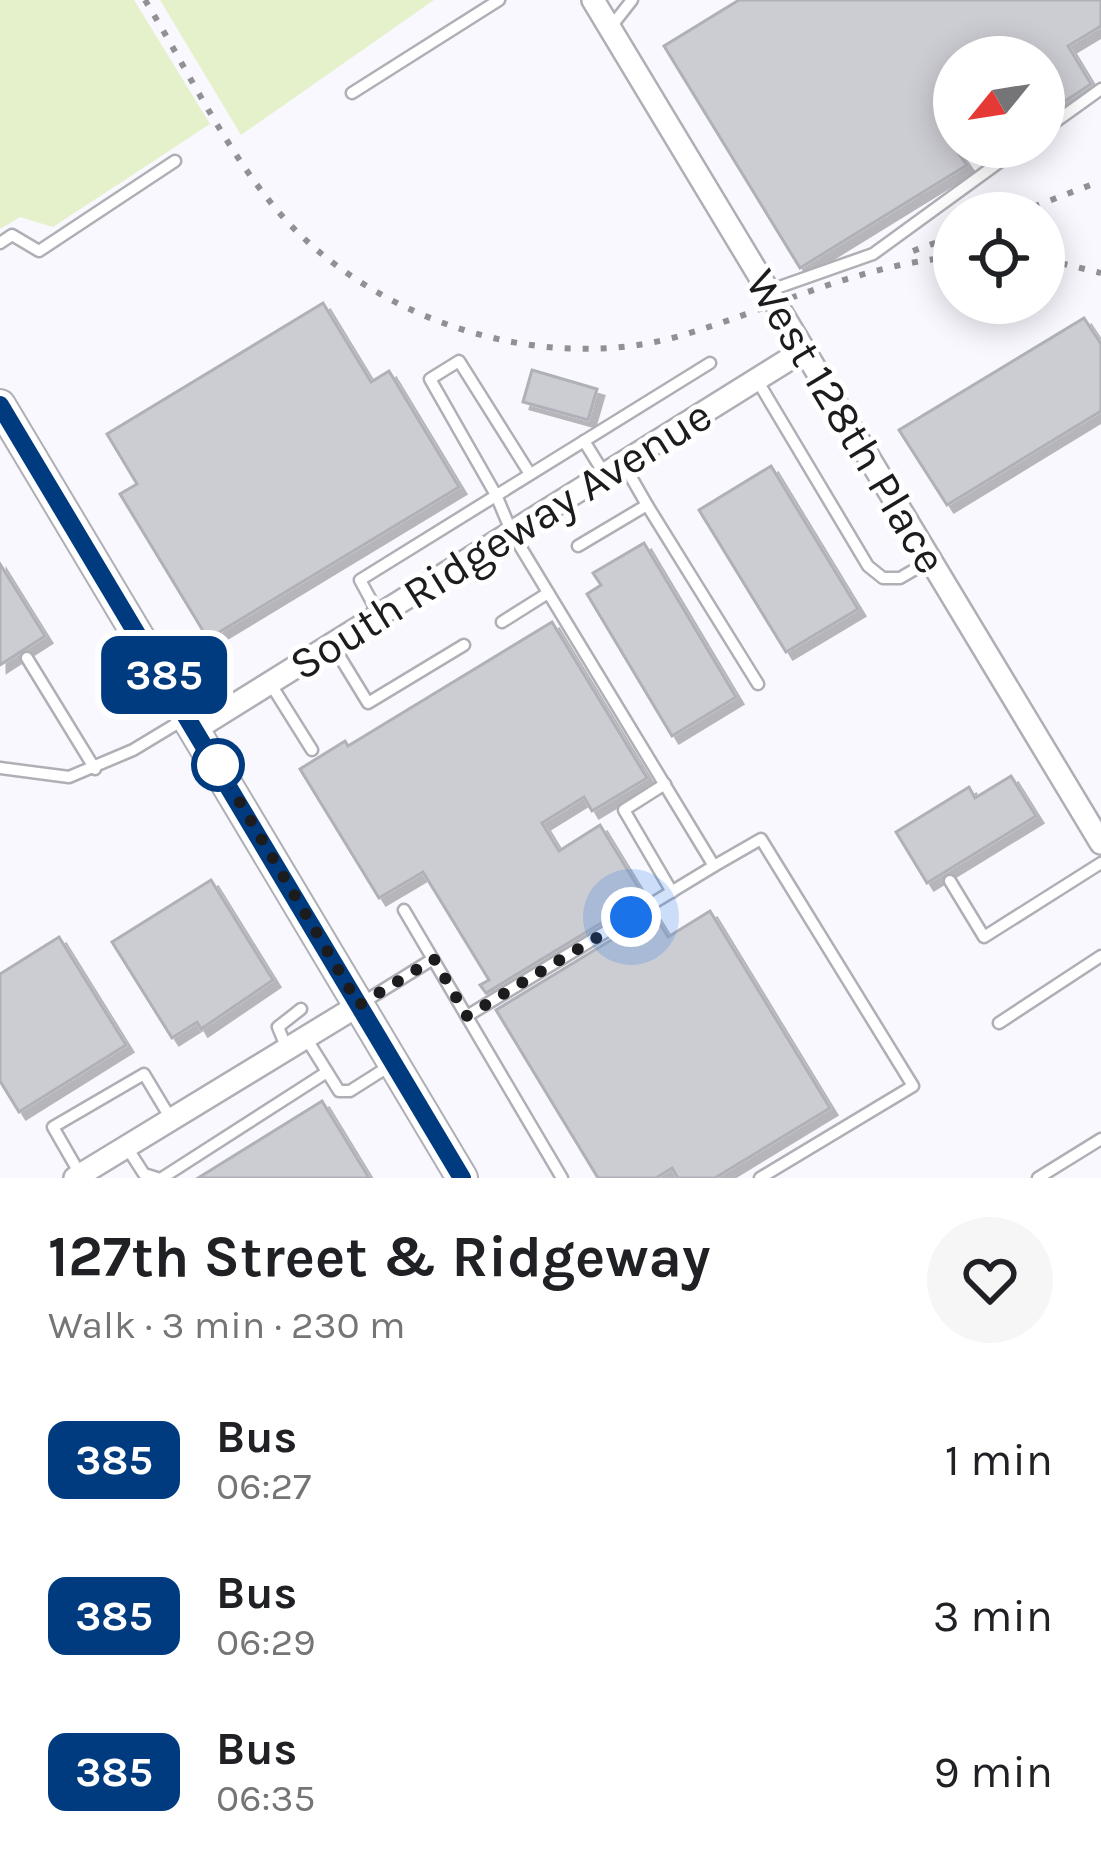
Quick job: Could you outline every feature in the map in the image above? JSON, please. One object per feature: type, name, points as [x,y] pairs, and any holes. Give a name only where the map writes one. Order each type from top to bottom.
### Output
[{"type":"main road","points":[[0,405],[462,1178]]},
{"type":"street","name":"West 128th Place","points":[[592,0],[1101,843]]},
{"type":"street","name":"South Ridgeway Avenue","points":[[193,722],[270,683],[804,350]]},
{"type":"street","points":[[77,1176],[359,1005]]},
{"type":"lane","points":[[352,93],[500,0]]},
{"type":"lane","points":[[610,28],[632,0]]},
{"type":"lane","points":[[1065,115],[1101,89]]},
{"type":"lane","points":[[0,243],[12,236],[39,251],[175,161]]},
{"type":"lane","points":[[768,291],[873,254],[991,168]]},
{"type":"lane","points":[[530,474],[459,361],[430,379],[512,532],[714,866]]},
{"type":"lane","points":[[379,615],[360,580],[710,363]]},
{"type":"lane","points":[[757,380],[868,566],[883,578],[900,578],[931,560]]},
{"type":"lane","points":[[584,441],[647,505],[758,684]]},
{"type":"lane","points":[[578,546],[647,505]]},
{"type":"lane","points":[[502,622],[548,593]]},
{"type":"lane","points":[[332,644],[368,703],[464,645]]},
{"type":"lane","points":[[27,658],[95,769]]},
{"type":"lane","points":[[270,683],[312,750]]},
{"type":"lane","points":[[0,769],[69,777],[193,722]]},
{"type":"lane","points":[[665,784],[624,810],[672,892]]},
{"type":"lane","points":[[467,1016],[761,838],[913,1086],[760,1178]]},
{"type":"lane","points":[[950,881],[984,937],[1101,863]]},
{"type":"lane","points":[[404,910],[562,1178]]},
{"type":"lane","points":[[999,1023],[1101,956]]},
{"type":"lane","points":[[359,1005],[434,959]]},
{"type":"lane","points":[[302,1009],[278,1028],[327,1072],[339,1091],[350,1091],[394,1064]]},
{"type":"lane","points":[[127,1147],[144,1174],[160,1178],[327,1072]]},
{"type":"lane","points":[[77,1176],[53,1127],[144,1074],[171,1120]]},
{"type":"lane","points":[[1038,1178],[1101,1139]]},
{"type":"green space","points":[[0,0],[134,0],[210,124],[53,227],[20,217],[0,229]]},
{"type":"green space","points":[[160,0],[434,0],[241,135]]},
{"type":"building","points":[[739,0],[1101,0],[1101,26],[1068,46],[1091,84],[1065,101],[1065,36],[933,36],[933,168],[962,168],[800,268],[664,46]]},
{"type":"building","points":[[323,303],[371,382],[389,371],[459,487],[208,639],[120,494],[137,484],[107,434]]},
{"type":"building","points":[[1084,318],[1101,344],[1101,411],[947,505],[899,430]]},
{"type":"building","points":[[532,370],[597,389],[588,420],[523,402]]},
{"type":"building","points":[[771,466],[858,609],[786,652],[699,510]]},
{"type":"building","points":[[644,543],[736,697],[672,736],[587,594],[601,585],[593,573]]},
{"type":"building","points":[[0,564],[45,636],[0,665]]},
{"type":"building","points":[[552,622],[647,778],[592,811],[584,797],[542,823],[559,851],[600,825],[644,897],[486,993],[480,985],[489,980],[423,872],[379,898],[300,769],[345,741],[348,746]]},
{"type":"building","points":[[1011,776],[1036,816],[927,883],[896,832],[969,787],[975,798]]},
{"type":"building","points":[[211,880],[273,980],[201,1029],[197,1022],[172,1038],[112,942]]},
{"type":"building","points":[[710,911],[830,1108],[715,1178],[678,1178],[672,1168],[656,1178],[598,1178],[496,1010],[654,914],[668,937]]},
{"type":"building","points":[[59,937],[126,1045],[19,1112],[0,1081],[0,974]]},
{"type":"building","points":[[322,1101],[369,1178],[198,1178]]},
{"type":"railway","points":[[145,0],[223,134],[276,209],[315,248],[359,281],[409,309],[462,329],[517,343],[573,349],[629,346],[683,335],[884,269],[933,260]]},
{"type":"railway","points":[[1065,195],[1101,181]]},
{"type":"railway","points":[[913,251],[933,244]]},
{"type":"railway","points":[[1065,264],[1101,273]]},
{"type":"bus line","name":"385","points":[[0,405],[462,1178]]},
{"type":"route","points":[[218,765],[359,1005],[434,959],[467,1016],[631,917]]}]
